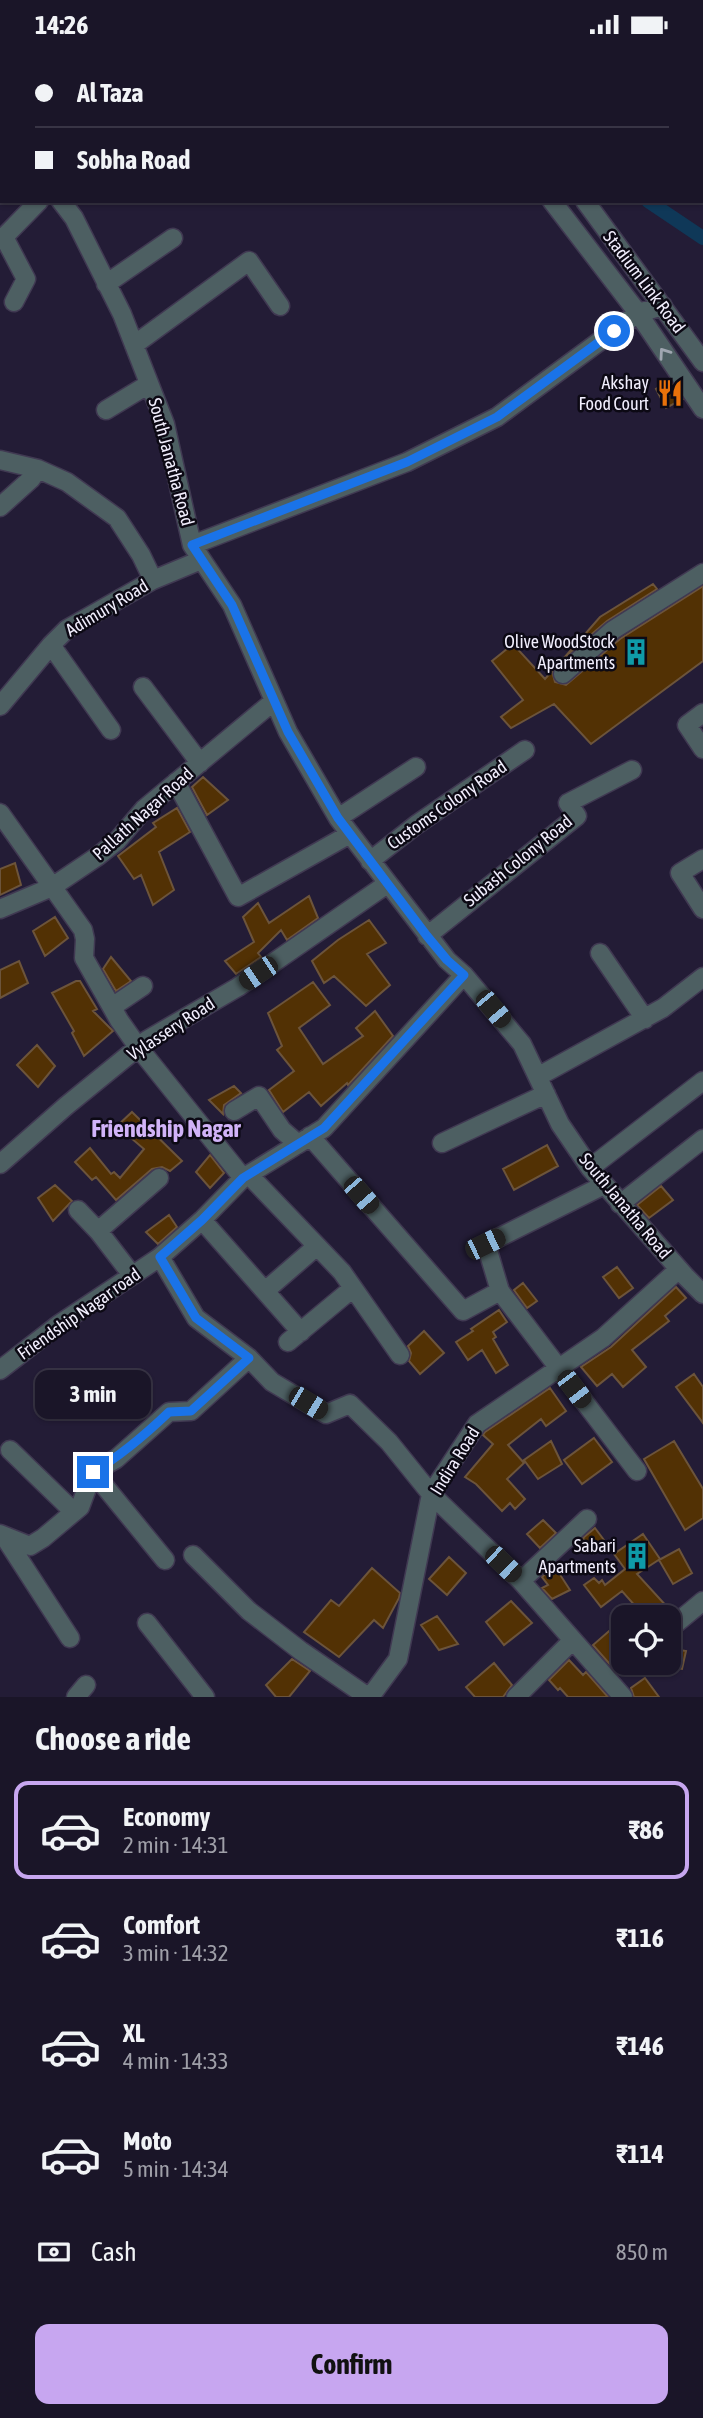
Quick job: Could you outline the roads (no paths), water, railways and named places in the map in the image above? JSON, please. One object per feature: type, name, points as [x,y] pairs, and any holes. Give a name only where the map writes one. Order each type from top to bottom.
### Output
[{"type":"street","points":[[14,302],[26,279],[4,237],[37,203]]},
{"type":"street","name":"South Janatha Road","points":[[63,203],[75,218],[134,345],[149,384],[164,424],[196,552],[232,605],[288,732],[338,818],[427,936],[522,1044],[560,1124],[590,1168],[703,1293]]},
{"type":"street","name":"Stadium Link Road","points":[[554,203],[638,313],[703,409]]},
{"type":"street","name":"Stadium Link Road","points":[[586,203],[702,358]]},
{"type":"street","points":[[106,284],[173,238]]},
{"type":"street","points":[[134,345],[249,261],[280,306]]},
{"type":"street","points":[[638,313],[663,306]]},
{"type":"street","name":"Adimury Road","points":[[0,706],[67,629],[196,552],[407,462],[497,417],[638,313]]},
{"type":"street","points":[[106,410],[149,384]]},
{"type":"street","points":[[0,460],[38,469],[67,482],[117,518],[141,555],[153,580]]},
{"type":"street","points":[[0,507],[38,469]]},
{"type":"street","points":[[562,674],[613,631],[703,573]]},
{"type":"street","points":[[51,645],[111,730]]},
{"type":"street","points":[[143,687],[200,763]]},
{"type":"street","name":"Pallath Nagar Road","points":[[0,909],[52,887],[117,841],[144,809],[274,701]]},
{"type":"street","points":[[703,713],[687,725],[703,749]]},
{"type":"street","name":"Customs Colony Road","points":[[370,861],[416,825],[525,750]]},
{"type":"street","points":[[338,818],[416,767]]},
{"type":"street","name":"Subash Colony Road","points":[[427,936],[577,816],[568,803],[632,770]]},
{"type":"street","points":[[176,782],[238,897],[350,834]]},
{"type":"street","points":[[0,813],[83,930],[84,958],[138,1047],[246,1177],[342,1272],[400,1355]]},
{"type":"street","points":[[703,859],[680,873],[703,909]]},
{"type":"street","name":"Vylassery Road","points":[[0,1164],[138,1047],[238,987],[387,884]]},
{"type":"street","points":[[600,953],[645,1019]]},
{"type":"street","name":"Friendship Nagar road","points":[[0,1370],[58,1325],[160,1257],[246,1177],[324,1128],[359,1093],[464,975]]},
{"type":"street","points":[[539,1076],[645,1019],[703,977]]},
{"type":"street","points":[[112,1007],[143,986]]},
{"type":"street","points":[[590,1168],[703,1080]]},
{"type":"street","points":[[442,1143],[546,1094]]},
{"type":"street","points":[[234,1111],[259,1096],[282,1130],[304,1140],[463,1311],[500,1291]]},
{"type":"street","points":[[620,1204],[703,1139]]},
{"type":"street","points":[[99,1231],[159,1178]]},
{"type":"street","points":[[604,1185],[485,1244],[500,1291],[636,1471]]},
{"type":"street","points":[[78,1210],[99,1231],[132,1275]]},
{"type":"street","points":[[202,1220],[265,1291],[294,1337],[353,1288]]},
{"type":"street","points":[[265,1291],[317,1246]]},
{"type":"street","points":[[160,1257],[196,1318],[249,1358],[272,1382],[326,1414],[350,1403],[389,1442],[431,1494],[521,1581],[623,1697]]},
{"type":"street","name":"Indira Road","points":[[369,1697],[398,1659],[431,1494],[477,1424],[603,1338],[679,1269]]},
{"type":"street","points":[[2,1535],[30,1546],[43,1538],[80,1507],[93,1472],[116,1459],[169,1412],[191,1411],[249,1358]]},
{"type":"street","points":[[10,1450],[74,1512]]},
{"type":"street","points":[[93,1472],[165,1560]]},
{"type":"street","points":[[521,1581],[587,1519]]},
{"type":"street","points":[[2,1535],[70,1638]]},
{"type":"street","points":[[193,1555],[249,1611],[300,1651],[369,1697]]},
{"type":"street","points":[[681,1619],[703,1601]]},
{"type":"street","points":[[147,1623],[205,1697]]},
{"type":"street","points":[[516,1697],[573,1640]]},
{"type":"waterway","points":[[651,203],[703,238]]},
{"type":"place","name":"Akshay Food Court","points":[[670,393]]},
{"type":"place","name":"Olive WoodStock Apartments","points":[[636,652]]},
{"type":"place","name":"Sabari Apartments","points":[[637,1556]]},
{"type":"district","name":"Friendship Nagar","points":[[166,1129]]}]
